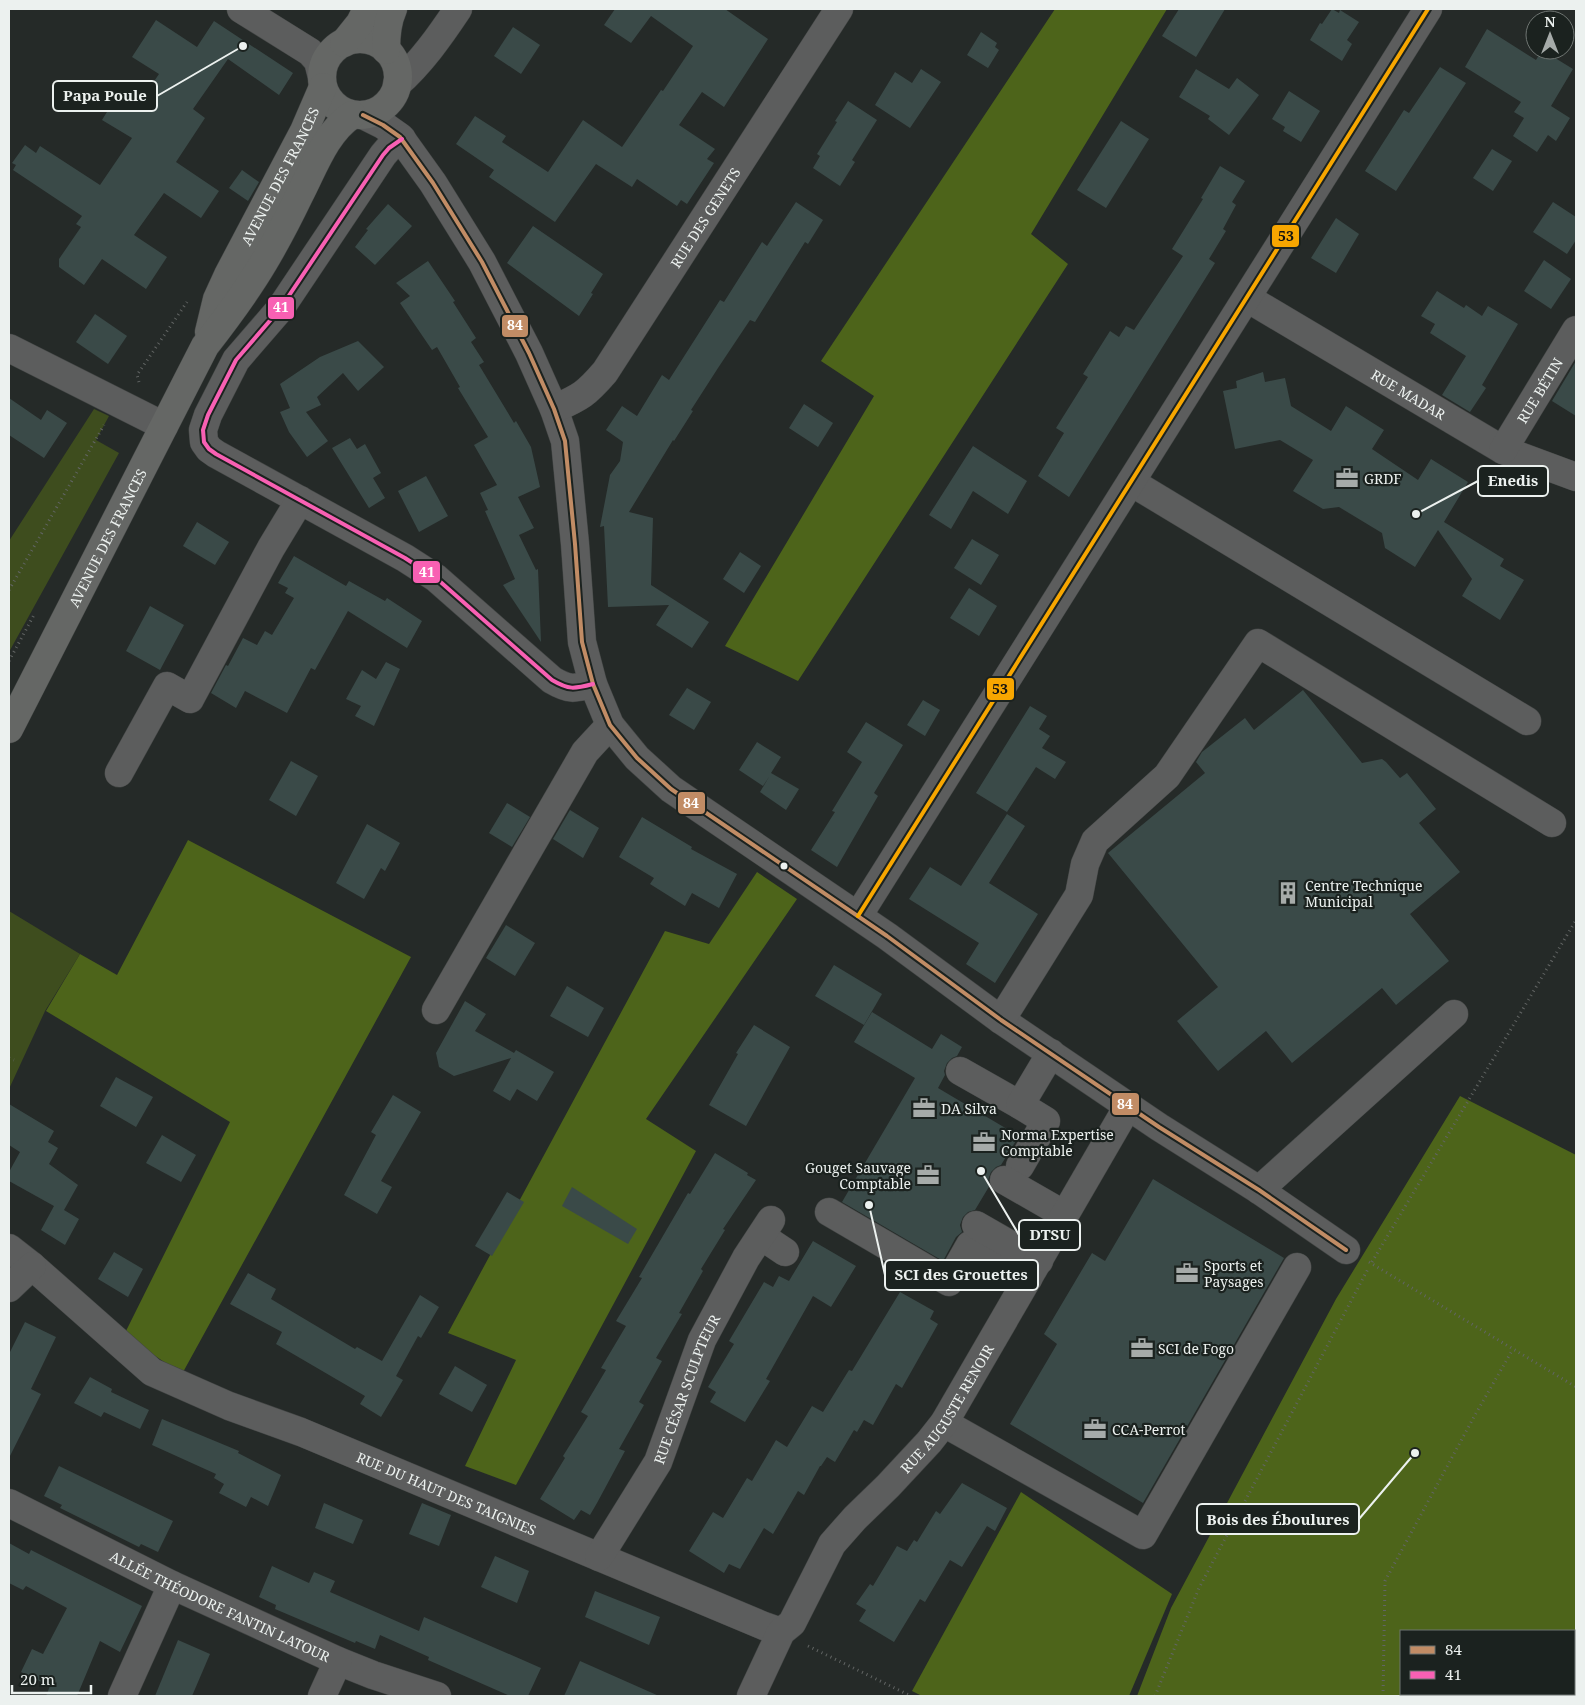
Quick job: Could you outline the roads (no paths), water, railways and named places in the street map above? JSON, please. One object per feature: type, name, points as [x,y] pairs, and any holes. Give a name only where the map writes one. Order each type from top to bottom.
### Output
[{"type":"main road","points":[[329,48],[353,40],[370,41],[386,51],[397,68],[395,90],[383,107],[374,113],[358,115],[342,111],[327,97],[322,82],[323,66],[329,48],[360,23],[367,9]]},
{"type":"main road","points":[[386,51],[386,33],[393,9]]},
{"type":"main road","name":"AVENUE DES FRANCES","points":[[205,346],[217,299],[304,131],[322,82]]},
{"type":"main road","name":"AVENUE DES FRANCES","points":[[9,729],[205,346],[237,304],[264,262],[285,225],[322,150],[340,124],[358,115]]},
{"type":"street","points":[[241,9],[329,48]]},
{"type":"street","points":[[400,138],[393,115],[395,90],[440,36],[458,9]]},
{"type":"street","name":"RUE DES GENETS","points":[[554,409],[580,398],[590,390],[605,372],[839,9]]},
{"type":"street","points":[[858,916],[1428,9]]},
{"type":"street","points":[[386,51],[418,47],[440,36]]},
{"type":"street","points":[[358,115],[383,125],[400,138],[432,184],[482,262],[529,352],[554,409],[565,442],[582,642],[593,684],[610,725],[637,758],[671,789],[858,916],[1001,1020],[1128,1106],[1259,1190],[1346,1250]]},
{"type":"street","points":[[400,138],[383,155],[280,309],[236,360],[208,416],[203,430],[204,442],[216,454],[405,558],[436,578],[552,680],[565,688],[593,684]]},
{"type":"street","name":"RUE MADAR","points":[[1247,298],[1503,450],[1576,477]]},
{"type":"street","name":"RUE BÉTIN","points":[[1503,450],[1576,330]]},
{"type":"street","points":[[9,348],[164,426]]},
{"type":"street","points":[[1131,482],[1527,721]]},
{"type":"street","points":[[119,773],[167,686],[190,699],[271,548],[300,500]]},
{"type":"street","points":[[1001,1020],[1079,895],[1085,864],[1095,841],[1167,776],[1258,643],[1552,823]]},
{"type":"street","points":[[436,1010],[586,752],[610,725]]},
{"type":"street","points":[[1259,1190],[1454,1014]]},
{"type":"street","points":[[1020,1105],[1051,1054]]},
{"type":"street","points":[[960,1071],[1046,1121],[1012,1173],[1065,1215]]},
{"type":"street","name":"RUE AUGUSTE RENOIR","points":[[751,1696],[781,1632],[792,1623],[832,1544],[929,1442],[944,1423],[1128,1106]]},
{"type":"street","points":[[829,1212],[949,1282],[970,1245],[1033,1270]]},
{"type":"street","points":[[976,1225],[1033,1270]]},
{"type":"street","name":"RUE CÉSAR SCULPTEUR","points":[[599,1557],[658,1462],[702,1340],[746,1258],[766,1228],[785,1252]]},
{"type":"street","name":"RUE DU HAUT DES TAIGNIES","points":[[9,1248],[152,1372],[229,1406],[301,1432],[781,1632]]},
{"type":"street","points":[[9,1288],[32,1266]]},
{"type":"street","points":[[944,1423],[1143,1535],[1297,1266]]},
{"type":"street","name":"ALLÉE THÉODORE FANTIN LATOUR","points":[[9,1503],[172,1585],[338,1662],[437,1696]]},
{"type":"street","points":[[122,1696],[172,1585]]},
{"type":"street","points":[[322,1696],[338,1662]]},
{"type":"place","name":"Papa Poule","points":[[243,46]]},
{"type":"place","name":"GRDF","points":[[1347,478]]},
{"type":"place","name":"Enedis","points":[[1416,514]]},
{"type":"place","name":"Centre Technique Municipal","points":[[1288,893]]},
{"type":"place","name":"DA Silva","points":[[924,1108]]},
{"type":"place","name":"Norma Expertise Comptable","points":[[984,1142]]},
{"type":"place","name":"DTSU","points":[[981,1171]]},
{"type":"place","name":"Gouget Sauvage Comptable","points":[[928,1175]]},
{"type":"place","name":"SCI des Grouettes","points":[[869,1205]]},
{"type":"place","name":"Sports et Paysages","points":[[1187,1273]]},
{"type":"place","name":"SCI de Fogo","points":[[1142,1348]]},
{"type":"place","name":"CCA-Perrot","points":[[1095,1429]]},
{"type":"place","name":"Bois des Éboulures","points":[[1415,1453]]}]
